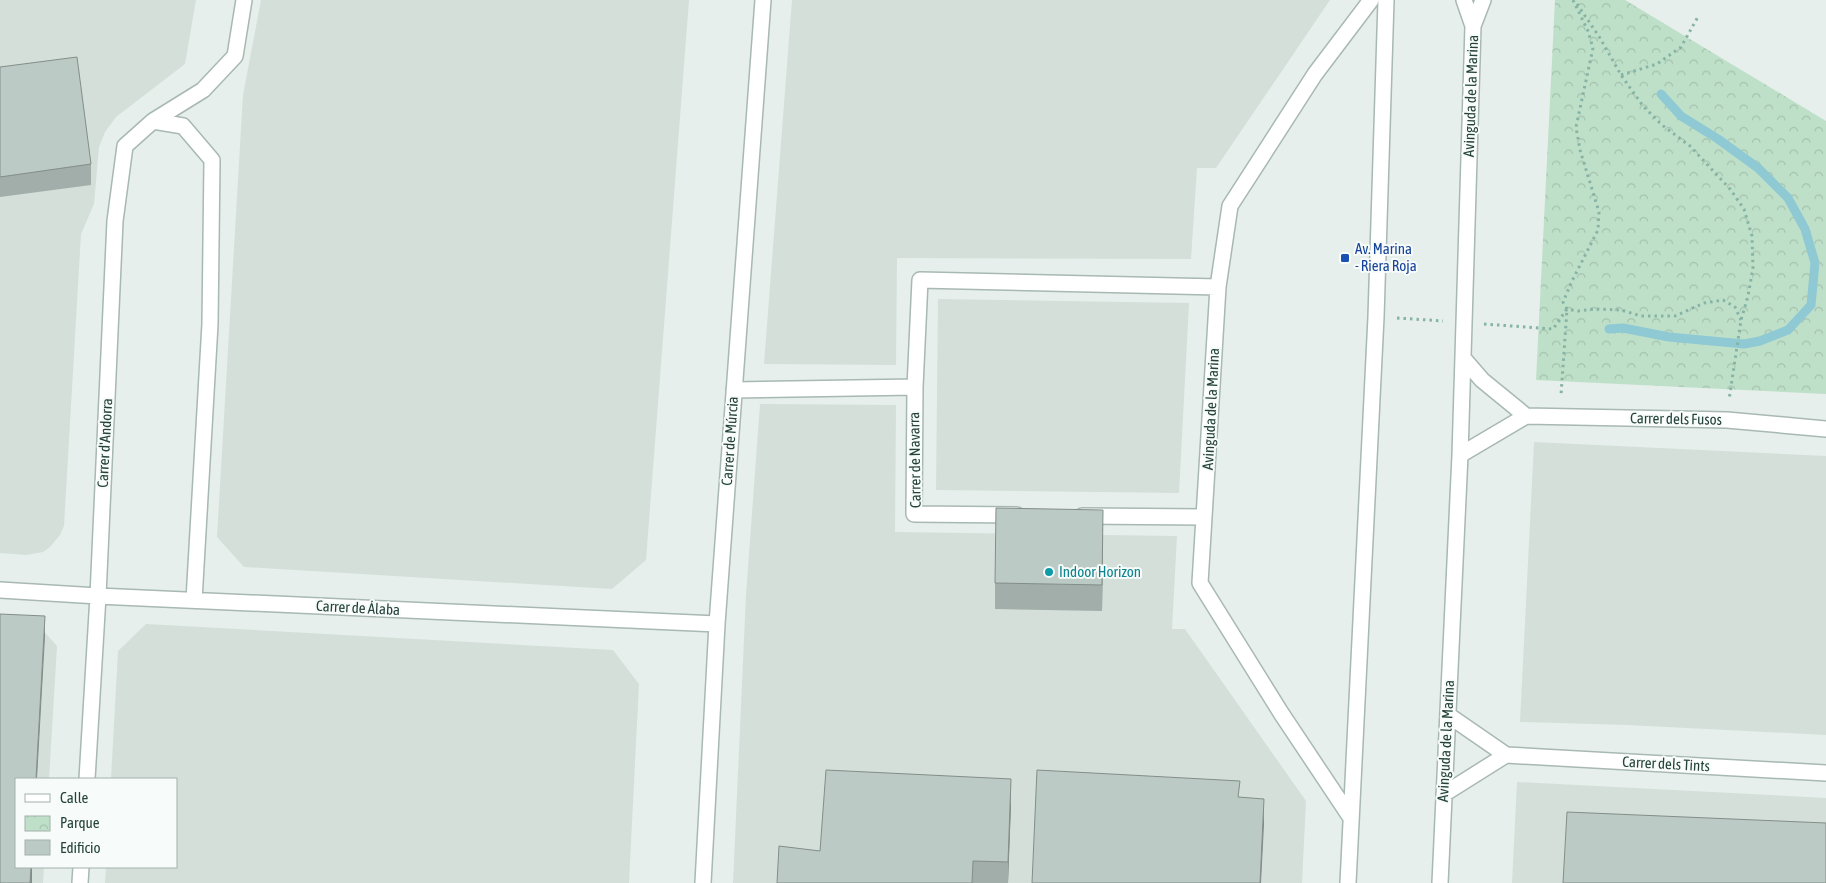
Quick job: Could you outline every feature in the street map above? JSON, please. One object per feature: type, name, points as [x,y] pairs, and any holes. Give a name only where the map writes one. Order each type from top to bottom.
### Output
[{"type":"street","name":"Carrer d'Andorra","points":[[87,778],[98,596],[115,221],[125,146],[153,121],[203,90],[235,56],[244,0]]},
{"type":"street","name":"Carrer de Múrcia","points":[[703,883],[717,624],[763,0]]},
{"type":"street","name":"Avinguda de la Marina","points":[[1351,818],[1281,714],[1200,582],[1218,287],[1230,206],[1315,74],[1371,0]]},
{"type":"street","points":[[1348,883],[1376,317],[1386,0]]},
{"type":"street","name":"Avinguda de la Marina","points":[[1440,883],[1460,455],[1473,26],[1464,0]]},
{"type":"street","points":[[1473,26],[1483,0]]},
{"type":"street","points":[[153,121],[183,126],[212,160],[210,324],[194,600]]},
{"type":"street","name":"Carrer de Navarra","points":[[1030,516],[914,514],[915,387],[920,280],[1218,287]]},
{"type":"street","points":[[1460,455],[1526,416],[1482,380],[1463,358]]},
{"type":"street","points":[[734,390],[915,387]]},
{"type":"street","name":"Carrer dels Fusos","points":[[1526,416],[1727,420],[1826,428]]},
{"type":"street","points":[[1069,516],[1204,517]]},
{"type":"street","name":"Carrer de Álaba","points":[[0,590],[717,624]]},
{"type":"street","points":[[1444,794],[1506,755],[1448,715]]},
{"type":"street","name":"Carrer dels Tints","points":[[1506,755],[1826,773]]},
{"type":"street","points":[[80,883],[81,868]]},
{"type":"path","points":[[1574,0],[1600,38],[1621,75],[1643,106],[1662,125],[1690,146],[1730,189],[1744,209],[1752,236],[1753,268],[1741,320],[1727,420]]},
{"type":"path","points":[[1561,417],[1561,381],[1567,309],[1563,302],[1598,230],[1599,212],[1580,150],[1576,127],[1593,48],[1588,31],[1574,0]]},
{"type":"path","points":[[1621,75],[1657,64],[1681,47],[1699,15]]},
{"type":"path","points":[[1567,309],[1578,311],[1594,309],[1621,310],[1641,316],[1675,316],[1704,303],[1723,300],[1735,308],[1741,320]]},
{"type":"path","points":[[1538,329],[1553,329],[1567,309]]},
{"type":"shaded area","points":[[0,0],[196,0],[185,64],[116,117],[105,132],[99,147],[94,204],[81,234],[64,526],[60,535],[50,547],[43,552],[26,555],[0,553]]},
{"type":"shaded area","points":[[261,0],[689,0],[646,560],[612,589],[244,567],[217,537],[243,95]]},
{"type":"shaded area","points":[[792,0],[1330,0],[1216,168],[1197,168],[1191,259],[897,258],[896,365],[764,364]]},
{"type":"shaded area","points":[[938,299],[1189,303],[1179,493],[936,490]]},
{"type":"shaded area","points":[[760,404],[896,405],[895,532],[1177,536],[1172,629],[1185,629],[1306,801],[1302,883],[733,883],[746,595]]},
{"type":"shaded area","points":[[1534,442],[1826,456],[1826,735],[1627,725],[1520,722]]},
{"type":"shaded area","points":[[0,615],[31,617],[57,646],[49,778],[15,778],[15,868],[44,868],[43,883],[0,883]]},
{"type":"shaded area","points":[[146,624],[613,650],[639,684],[629,883],[105,883],[106,868],[178,868],[178,778],[111,778],[118,651]]},
{"type":"shaded area","points":[[1517,782],[1826,798],[1826,883],[1512,883]]},
{"type":"green space","points":[[1555,0],[1625,0],[1826,121],[1826,394],[1536,380]]},
{"type":"building","points":[[77,57],[91,164],[0,177],[0,67]]},
{"type":"building","name":"Indoor Horizon","points":[[996,508],[1103,510],[1102,585],[995,583]]},
{"type":"building","points":[[0,614],[45,616],[36,778],[15,778],[15,868],[31,868],[30,883],[0,883]]},
{"type":"building","points":[[826,770],[1011,779],[1008,862],[973,861],[972,883],[777,883],[779,846],[820,851]]},
{"type":"building","points":[[1037,770],[1240,781],[1238,797],[1264,799],[1260,883],[1032,883]]},
{"type":"building","points":[[1567,812],[1826,823],[1826,883],[1563,883]]},
{"type":"waterway","points":[[1609,329],[1623,328],[1669,337],[1744,344],[1760,341],[1788,330],[1811,305],[1815,263],[1805,229],[1788,198],[1758,168],[1718,139],[1681,116],[1661,94]]},
{"type":"place","name":"Av. Marina - Riera Roja","points":[[1345,258]]},
{"type":"place","name":"Indoor Horizon","points":[[1049,572]]}]
